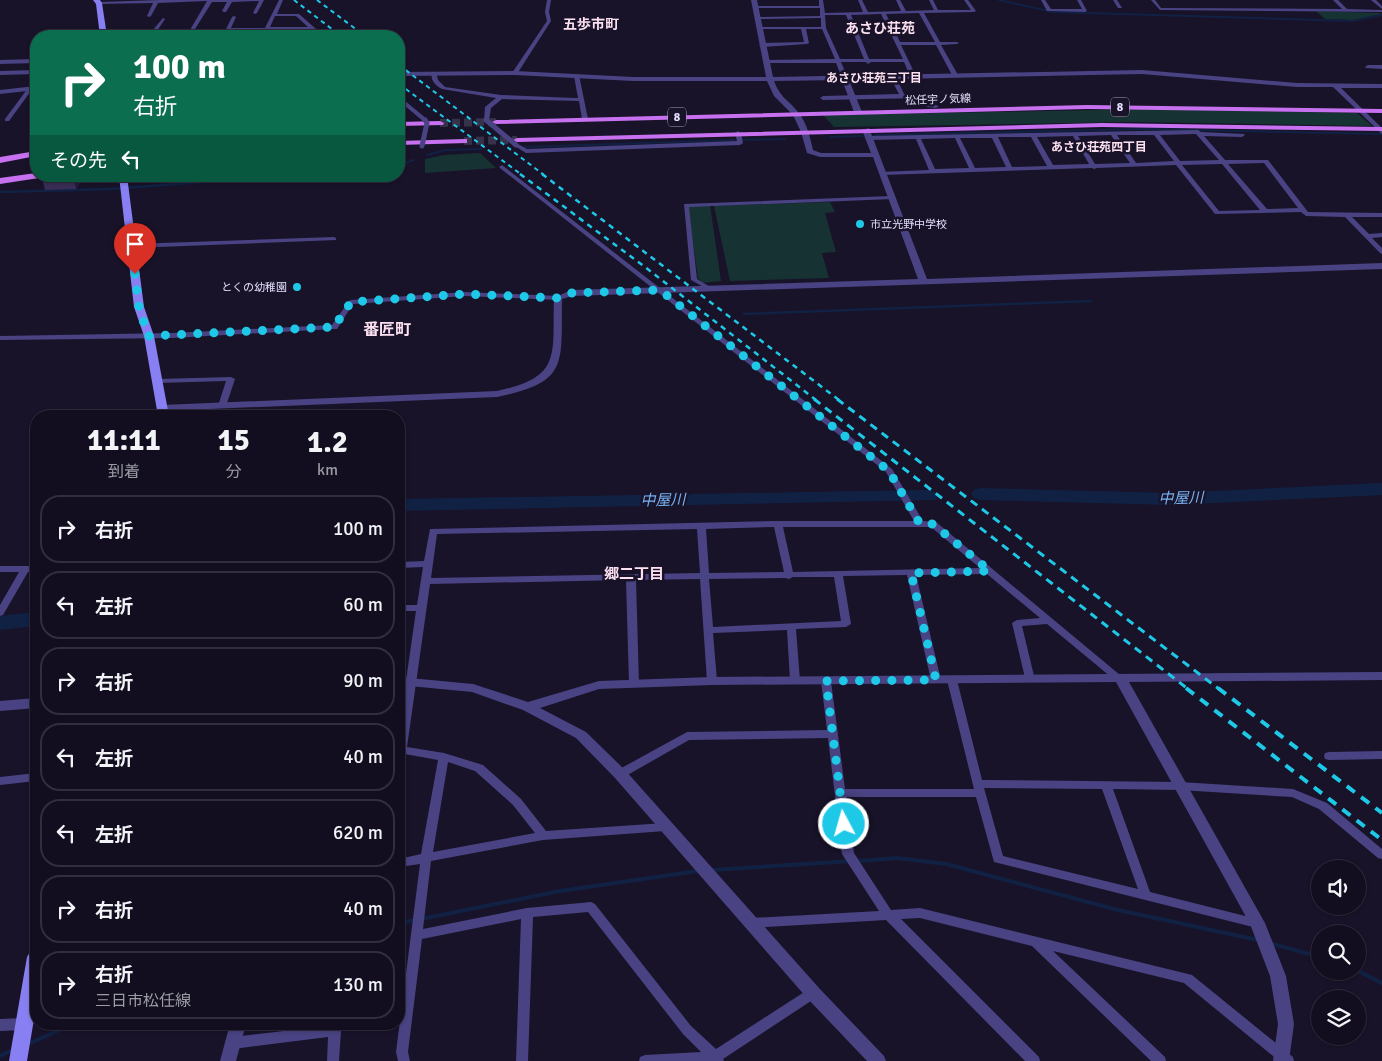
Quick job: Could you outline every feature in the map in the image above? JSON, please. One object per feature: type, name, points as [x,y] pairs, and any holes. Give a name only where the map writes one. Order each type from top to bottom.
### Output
[{"type":"main road","points":[[98,2],[103,30]]},
{"type":"main road","name":"松任宇ノ気線","points":[[496,122],[858,112],[1140,107],[1382,111]]},
{"type":"main road","points":[[405,124],[440,123]]},
{"type":"main road","name":"8","points":[[517,142],[738,133],[805,132],[867,134],[1146,125],[1381,130]]},
{"type":"main road","points":[[405,143],[464,141]]},
{"type":"main road","points":[[0,160],[30,155]]},
{"type":"main road","points":[[0,181],[30,177]]},
{"type":"main road","points":[[124,184],[139,307],[148,336],[163,410]]},
{"type":"main road","points":[[20,1046],[30,990]]},
{"type":"street","points":[[193,30],[210,0]]},
{"type":"street","points":[[224,11],[230,0]]},
{"type":"street","points":[[98,2],[262,0],[255,14]]},
{"type":"street","points":[[267,30],[281,0]]},
{"type":"street","points":[[514,74],[549,21],[547,12],[549,0]]},
{"type":"street","points":[[821,0],[824,28],[858,112]]},
{"type":"street","points":[[860,0],[866,13]]},
{"type":"street","points":[[898,0],[904,12]]},
{"type":"street","points":[[931,0],[937,12]]},
{"type":"street","points":[[758,18],[822,16],[848,13],[974,11],[966,0]]},
{"type":"street","points":[[1043,0],[1049,10],[1085,11],[1079,0]]},
{"type":"street","points":[[1115,0],[1120,7]]},
{"type":"street","points":[[1153,0],[1160,9],[1382,9]]},
{"type":"street","points":[[1335,0],[1345,10]]},
{"type":"street","points":[[1374,0],[1382,9]]},
{"type":"street","points":[[149,16],[156,2]]},
{"type":"street","points":[[822,6],[755,3],[770,79],[776,95],[796,114],[805,132],[810,151],[820,155],[875,155]]},
{"type":"street","points":[[1239,5],[1243,10]]},
{"type":"street","points":[[921,12],[954,75]]},
{"type":"street","points":[[848,13],[868,62]]},
{"type":"street","points":[[883,13],[913,76]]},
{"type":"street","points":[[274,15],[297,15],[315,30]]},
{"type":"street","points":[[234,17],[228,30],[313,28]]},
{"type":"street","points":[[155,30],[162,19]]},
{"type":"street","points":[[760,28],[824,28]]},
{"type":"street","points":[[762,45],[807,43],[803,28]]},
{"type":"street","points":[[898,44],[957,43]]},
{"type":"street","points":[[800,44],[805,61]]},
{"type":"street","points":[[0,62],[30,60]]},
{"type":"street","points":[[766,62],[906,60]]},
{"type":"street","points":[[1368,67],[1382,67]]},
{"type":"street","points":[[0,74],[30,72]]},
{"type":"street","points":[[405,74],[514,74],[634,79],[770,79],[1142,72],[1335,86],[1382,86]]},
{"type":"street","points":[[434,73],[433,78],[438,86],[444,88],[501,97],[581,99]]},
{"type":"street","points":[[577,76],[585,119]]},
{"type":"street","points":[[894,76],[902,96]]},
{"type":"street","points":[[1335,86],[1381,130]]},
{"type":"street","points":[[0,92],[30,88]]},
{"type":"street","points":[[8,120],[30,93]]},
{"type":"street","points":[[823,98],[924,96],[929,106],[936,106]]},
{"type":"street","points":[[501,97],[488,107],[486,120],[517,142]]},
{"type":"street","points":[[405,103],[427,123],[422,146]]},
{"type":"street","points":[[923,280],[867,134],[918,138],[1198,132],[1199,134],[1242,135]]},
{"type":"street","points":[[1156,133],[1217,213],[1303,210]]},
{"type":"street","points":[[1113,134],[1135,165]]},
{"type":"street","points":[[1199,134],[1265,211]]},
{"type":"street","points":[[1033,135],[1052,168]]},
{"type":"street","points":[[1075,135],[1094,167]]},
{"type":"street","points":[[994,136],[1010,169]]},
{"type":"street","points":[[958,137],[973,171]]},
{"type":"street","points":[[918,138],[932,172]]},
{"type":"street","points":[[882,173],[1266,161],[1306,214],[1382,215]]},
{"type":"street","points":[[502,167],[889,471],[920,524]]},
{"type":"street","points":[[709,288],[694,280],[686,205],[891,198]]},
{"type":"street","points":[[1347,215],[1382,252]]},
{"type":"street","points":[[1367,236],[1382,235]]},
{"type":"street","points":[[132,246],[334,240]]},
{"type":"street","points":[[0,338],[33,336],[74,338],[148,336],[334,327],[351,302],[465,294],[558,298],[571,293],[1382,266]]},
{"type":"street","points":[[183,410],[222,406],[496,394],[520,390],[540,382],[552,371],[555,358],[558,298]]},
{"type":"street","points":[[157,381],[231,379],[222,406]]},
{"type":"street","points":[[778,524],[790,576]]},
{"type":"street","points":[[405,676],[421,608],[433,530],[778,524],[933,524],[1121,680],[1259,928],[1278,976],[1286,1024],[1284,1059]]},
{"type":"street","points":[[701,526],[703,578],[712,681]]},
{"type":"street","points":[[405,565],[429,564]]},
{"type":"street","points":[[0,569],[30,569]]},
{"type":"street","points":[[0,613],[25,569]]},
{"type":"street","points":[[426,581],[703,578],[990,571]]},
{"type":"street","points":[[911,573],[936,680]]},
{"type":"street","points":[[708,630],[846,624],[838,575]]},
{"type":"street","points":[[631,578],[634,684]]},
{"type":"street","points":[[405,608],[421,608]]},
{"type":"street","points":[[1030,680],[1017,623],[1050,621]]},
{"type":"street","points":[[791,626],[795,681]]},
{"type":"street","points":[[528,707],[600,684],[712,681],[1121,680],[1382,676]]},
{"type":"street","points":[[405,680],[473,688],[528,707],[581,735],[620,774],[712,880],[878,1061]]},
{"type":"street","points":[[952,680],[998,859],[1146,896],[1259,928]]},
{"type":"street","points":[[826,681],[848,854],[887,913],[1034,1061]]},
{"type":"street","points":[[0,706],[30,703]]},
{"type":"street","points":[[620,774],[687,736],[833,734]]},
{"type":"street","points":[[405,750],[444,757],[479,768],[517,802],[543,836]]},
{"type":"street","points":[[1328,756],[1382,755]]},
{"type":"street","points":[[405,1029],[426,859],[444,757]]},
{"type":"street","points":[[0,782],[30,778]]},
{"type":"street","points":[[1106,786],[1146,896]]},
{"type":"street","points":[[841,792],[979,788],[1180,786],[1292,793],[1323,806],[1382,856]]},
{"type":"street","points":[[405,862],[543,836],[666,827]]},
{"type":"street","points":[[419,924],[591,908],[687,1030],[717,1059]]},
{"type":"street","points":[[522,1061],[527,913]]},
{"type":"street","points":[[751,923],[887,913],[920,913],[1188,979],[1284,1059]]},
{"type":"street","points":[[1034,941],[1160,1061]]},
{"type":"street","points":[[645,1061],[717,1059],[814,993]]},
{"type":"street","points":[[0,1025],[20,1046]]},
{"type":"street","points":[[228,1061],[236,1030]]},
{"type":"street","points":[[404,1061],[402,1052],[405,1030]]},
{"type":"street","points":[[233,1043],[335,1031],[333,1061]]},
{"type":"green space","points":[[1316,11],[1382,14],[1352,20],[1325,19]]},
{"type":"green space","points":[[1158,109],[1357,113],[1372,126],[1131,122],[834,127],[823,115]]},
{"type":"green space","points":[[480,153],[496,168],[425,173],[425,159],[444,155]]},
{"type":"green space","points":[[830,202],[835,212],[825,213],[836,252],[822,253],[829,278],[730,281],[714,206]]},
{"type":"green space","points":[[710,205],[721,281],[702,283],[698,278],[688,208],[690,206]]},
{"type":"waterway","points":[[999,0],[1053,12],[1352,21],[1382,15]]},
{"type":"waterway","points":[[875,135],[1144,129],[1382,134]]},
{"type":"waterway","points":[[830,137],[862,136]]},
{"type":"waterway","points":[[743,140],[785,139]]},
{"type":"waterway","points":[[525,147],[734,140]]},
{"type":"waterway","points":[[427,155],[446,150],[481,149]]},
{"type":"waterway","points":[[405,163],[414,160]]},
{"type":"waterway","points":[[0,192],[112,189],[202,182]]},
{"type":"waterway","points":[[744,314],[1091,301]]},
{"type":"waterway","name":"中屋川","points":[[981,494],[1173,499],[1382,489]]},
{"type":"waterway","name":"中屋川","points":[[405,505],[928,496]]},
{"type":"waterway","name":"中屋川","points":[[0,623],[30,620]]},
{"type":"waterway","points":[[857,861],[897,858],[946,864],[1118,910],[1258,940]]},
{"type":"waterway","points":[[712,870],[851,861]]},
{"type":"waterway","points":[[421,919],[560,891],[698,871]]},
{"type":"waterway","points":[[405,922],[415,920]]},
{"type":"waterway","points":[[1269,943],[1311,955]]},
{"type":"waterway","points":[[1366,975],[1382,983]]},
{"type":"waterway","points":[[28,1044],[60,1030]]},
{"type":"waterway","points":[[0,1056],[13,1050]]},
{"type":"tunnel","points":[[440,123],[496,122]]},
{"type":"tunnel","points":[[464,141],[517,140]]},
{"type":"railway","points":[[294,0],[333,30]]},
{"type":"railway","points":[[317,0],[357,30]]},
{"type":"railway","points":[[405,70],[544,175]]},
{"type":"railway","points":[[405,88],[522,175]]},
{"type":"railway","points":[[520,174],[645,267],[816,400]]},
{"type":"railway","points":[[542,174],[839,400]]},
{"type":"railway","points":[[814,399],[1188,689]]},
{"type":"railway","points":[[837,399],[1219,689]]},
{"type":"railway","points":[[1186,688],[1382,840]]},
{"type":"railway","points":[[1218,688],[1382,813]]},
{"type":"place","name":"市立光野中学校","points":[[860,224]]},
{"type":"place","name":"とくの幼稚園","points":[[297,287]]},
{"type":"district","name":"五歩市町","points":[[591,24]]},
{"type":"district","name":"あさひ荘苑","points":[[880,28]]},
{"type":"district","name":"あさひ荘苑三丁目","points":[[874,78]]},
{"type":"district","name":"あさひ荘苑四丁目","points":[[1099,147]]},
{"type":"district","name":"番匠町","points":[[387,329]]},
{"type":"district","name":"郷二丁目","points":[[634,574]]},
{"type":"route","points":[[135,274],[139,307],[143,314],[148,336],[334,327],[351,302],[465,294],[558,298],[571,293],[660,290],[889,471],[920,524],[933,524],[990,571],[911,573],[936,680],[826,681],[844,824]]}]
